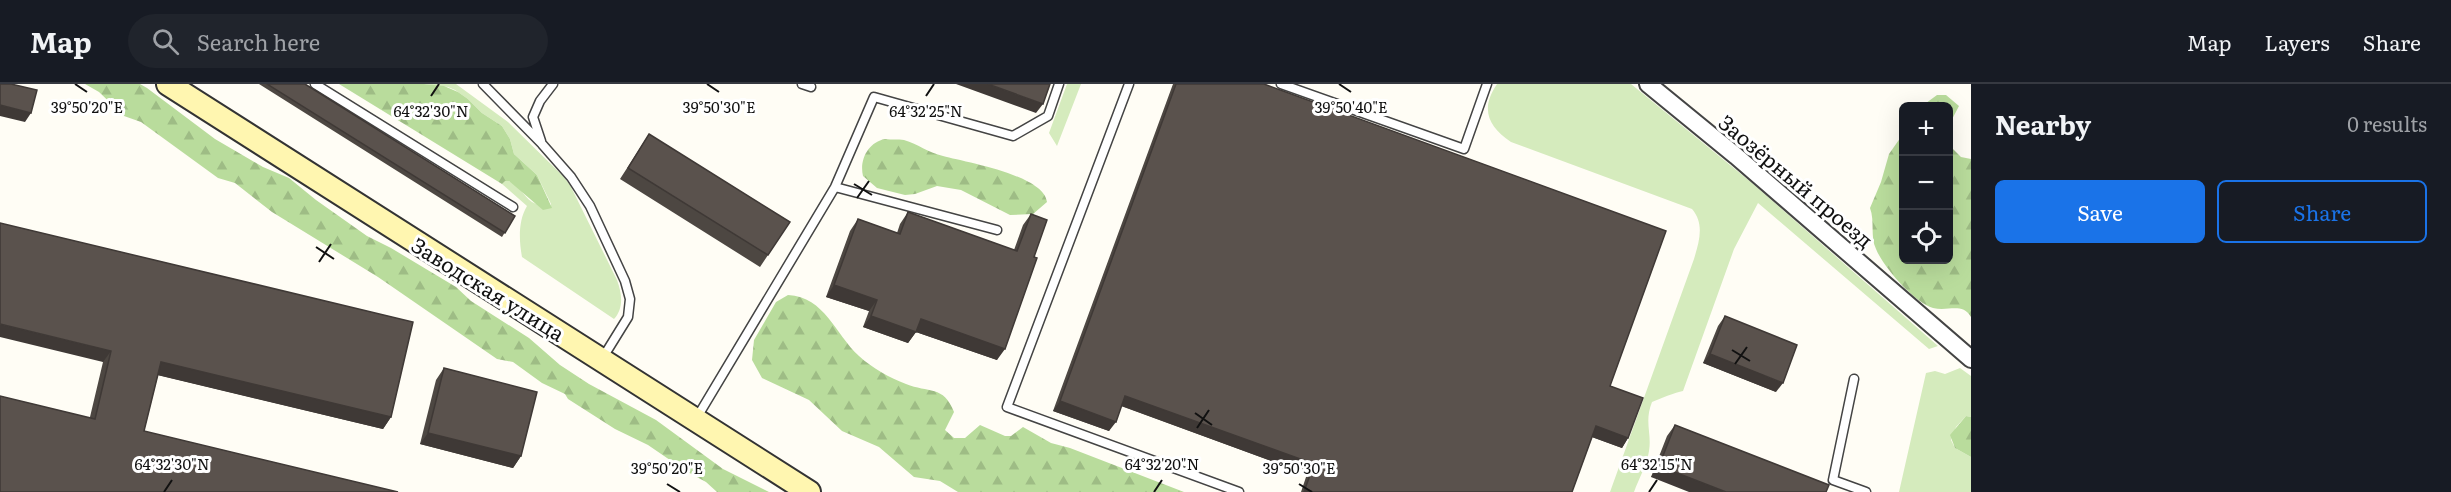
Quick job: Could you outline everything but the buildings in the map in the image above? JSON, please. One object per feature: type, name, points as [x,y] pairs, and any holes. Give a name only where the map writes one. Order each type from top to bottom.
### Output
[{"type":"street","name":"Заводская улица","points":[[168,84],[809,492]]},
{"type":"street","name":"Заозёрный проезд","points":[[1648,84],[1736,156],[1971,359]]},
{"type":"lane","points":[[315,84],[513,207]]},
{"type":"lane","points":[[483,84],[571,177],[590,206],[626,281],[630,299],[628,317],[601,359]]},
{"type":"lane","points":[[542,144],[533,117],[540,101],[553,84]]},
{"type":"lane","points":[[696,420],[835,187],[874,97],[1013,136],[1048,116],[1059,84]]},
{"type":"lane","points":[[1130,84],[1007,407],[1239,492]]},
{"type":"lane","points":[[1281,84],[1464,149],[1487,84]]},
{"type":"lane","points":[[835,187],[997,230]]},
{"type":"lane","points":[[1854,379],[1833,480],[1866,492]]},
{"type":"green space","points":[[85,84],[140,84],[147,88],[215,139],[263,167],[289,178],[367,236],[456,287],[471,301],[529,338],[560,365],[589,384],[656,420],[723,469],[769,492],[717,492],[706,482],[648,445],[615,429],[568,399],[565,394],[542,383],[513,362],[497,359],[378,277],[272,212],[235,183],[218,178],[141,122],[124,116],[99,92]]},
{"type":"green space","points":[[339,84],[424,84],[444,86],[458,92],[482,113],[502,126],[510,139],[514,154],[537,175],[552,208],[543,210],[509,181],[502,184]]},
{"type":"green space","points":[[424,84],[456,84],[508,122],[563,176],[570,185],[617,280],[621,301],[614,319],[522,257],[520,231],[527,206],[502,184],[505,180],[510,181],[534,203],[551,208],[551,204],[537,175],[514,154],[510,139],[502,126],[482,113],[455,90]]},
{"type":"green space","points":[[1067,84],[1081,84],[1057,146],[1049,133]]},
{"type":"green space","points":[[1497,84],[1631,84],[1752,183],[1938,346],[1929,349],[1758,203],[1734,249],[1683,391],[1652,402],[1648,422],[1650,445],[1648,456],[1634,492],[1610,492],[1694,259],[1700,233],[1699,221],[1692,209],[1511,142],[1497,130],[1489,116],[1489,101]]},
{"type":"green space","points":[[1937,95],[1946,95],[1959,106],[1953,117],[1953,102],[1927,102]]},
{"type":"green space","points":[[885,139],[904,140],[938,155],[1019,177],[1033,184],[1043,193],[1047,202],[1033,214],[1010,215],[961,190],[937,186],[905,195],[877,188],[863,176],[862,163],[870,148]]},
{"type":"green space","points":[[1899,140],[1899,264],[1953,264],[1953,149],[1961,157],[1971,159],[1971,317],[1963,310],[1939,309],[1925,305],[1909,292],[1880,257],[1874,244],[1870,208],[1889,154]]},
{"type":"green space","points":[[788,295],[801,297],[820,309],[851,347],[875,369],[900,382],[934,391],[945,398],[954,412],[945,430],[954,438],[965,438],[980,425],[1005,436],[1011,436],[1023,427],[1051,443],[1070,448],[1184,492],[958,492],[940,481],[914,477],[879,447],[842,431],[809,400],[762,378],[752,360],[754,340],[776,302]]},
{"type":"green space","points":[[1960,368],[1971,376],[1971,417],[1966,416],[1956,427],[1951,440],[1955,448],[1971,457],[1971,492],[1899,492],[1926,373],[1935,371],[1945,374]]},
{"type":"green space","points":[[1966,416],[1971,417],[1971,457],[1955,448],[1950,435]]}]
